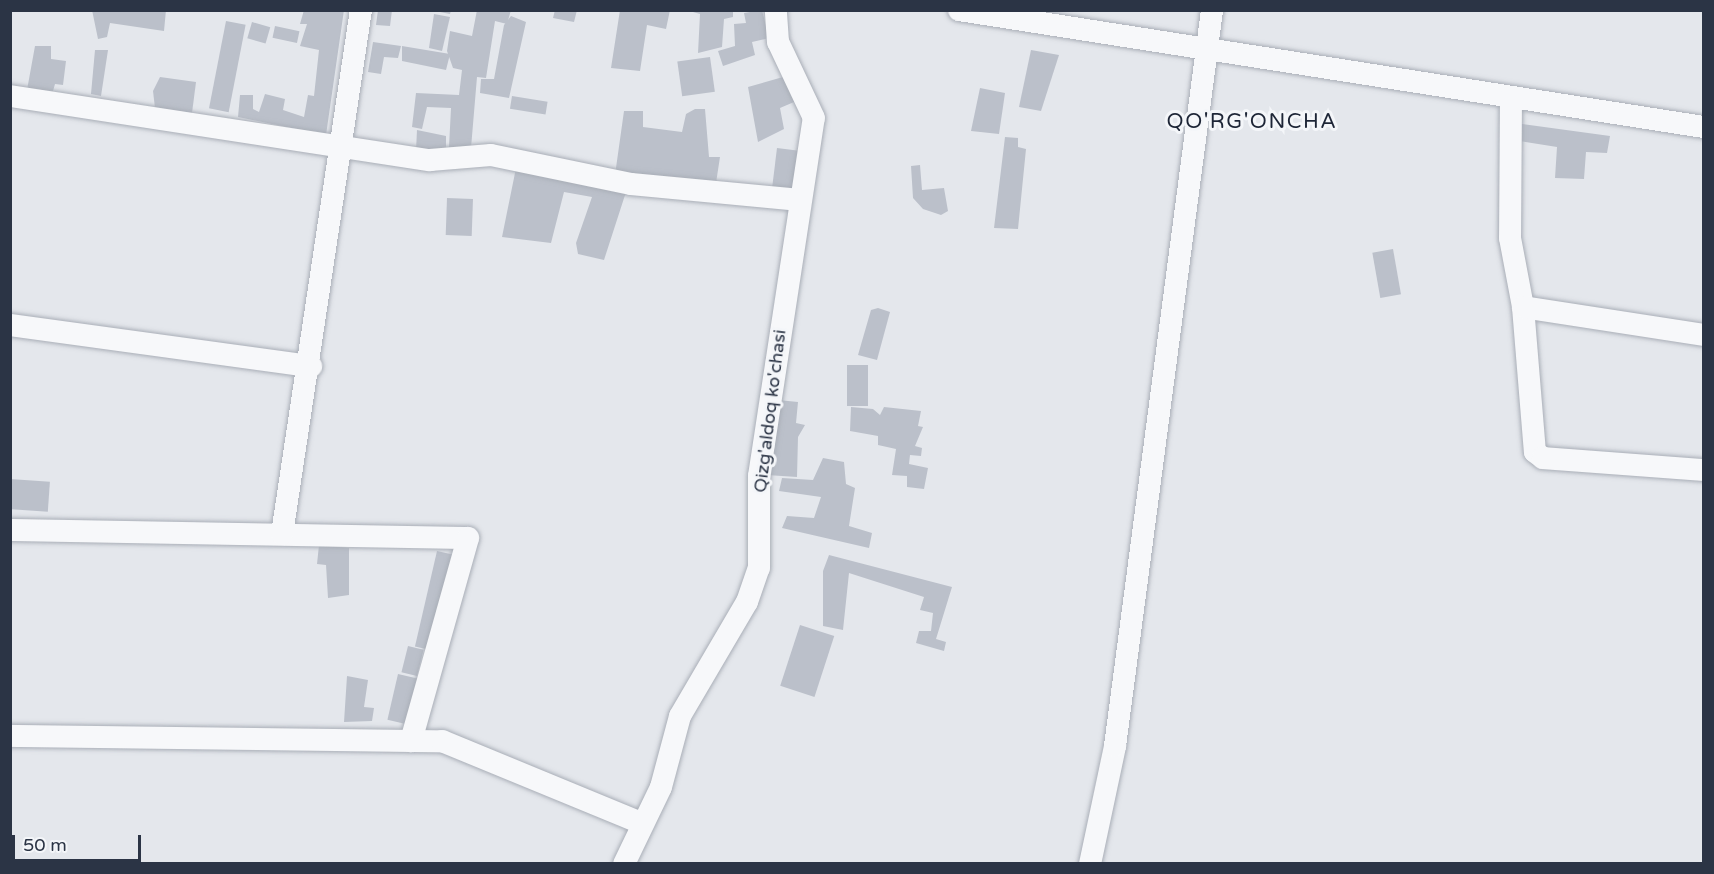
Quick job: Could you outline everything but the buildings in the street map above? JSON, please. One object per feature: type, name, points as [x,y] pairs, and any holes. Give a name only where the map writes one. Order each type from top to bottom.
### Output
[{"type":"street","points":[[282,534],[311,366],[362,10]]},
{"type":"street","name":"Qizg'aldoq ko'chasi","points":[[624,864],[661,787],[680,716],[747,602],[759,568],[759,476],[814,118],[778,42],[776,10]]},
{"type":"street","points":[[959,10],[1206,51],[1704,127]]},
{"type":"street","points":[[1090,864],[1115,746],[1212,10]]},
{"type":"street","points":[[10,96],[430,160],[491,156],[631,184],[800,201]]},
{"type":"street","points":[[1511,98],[1510,238],[1523,307],[1535,452],[1543,458],[1704,470]]},
{"type":"street","points":[[1523,307],[1704,335]]},
{"type":"street","points":[[10,325],[311,366]]},
{"type":"street","points":[[10,530],[468,538],[411,741]]},
{"type":"street","points":[[10,736],[442,741],[643,824]]},
{"type":"district","name":"QO'RG'ONCHA","points":[[1252,122]]}]
